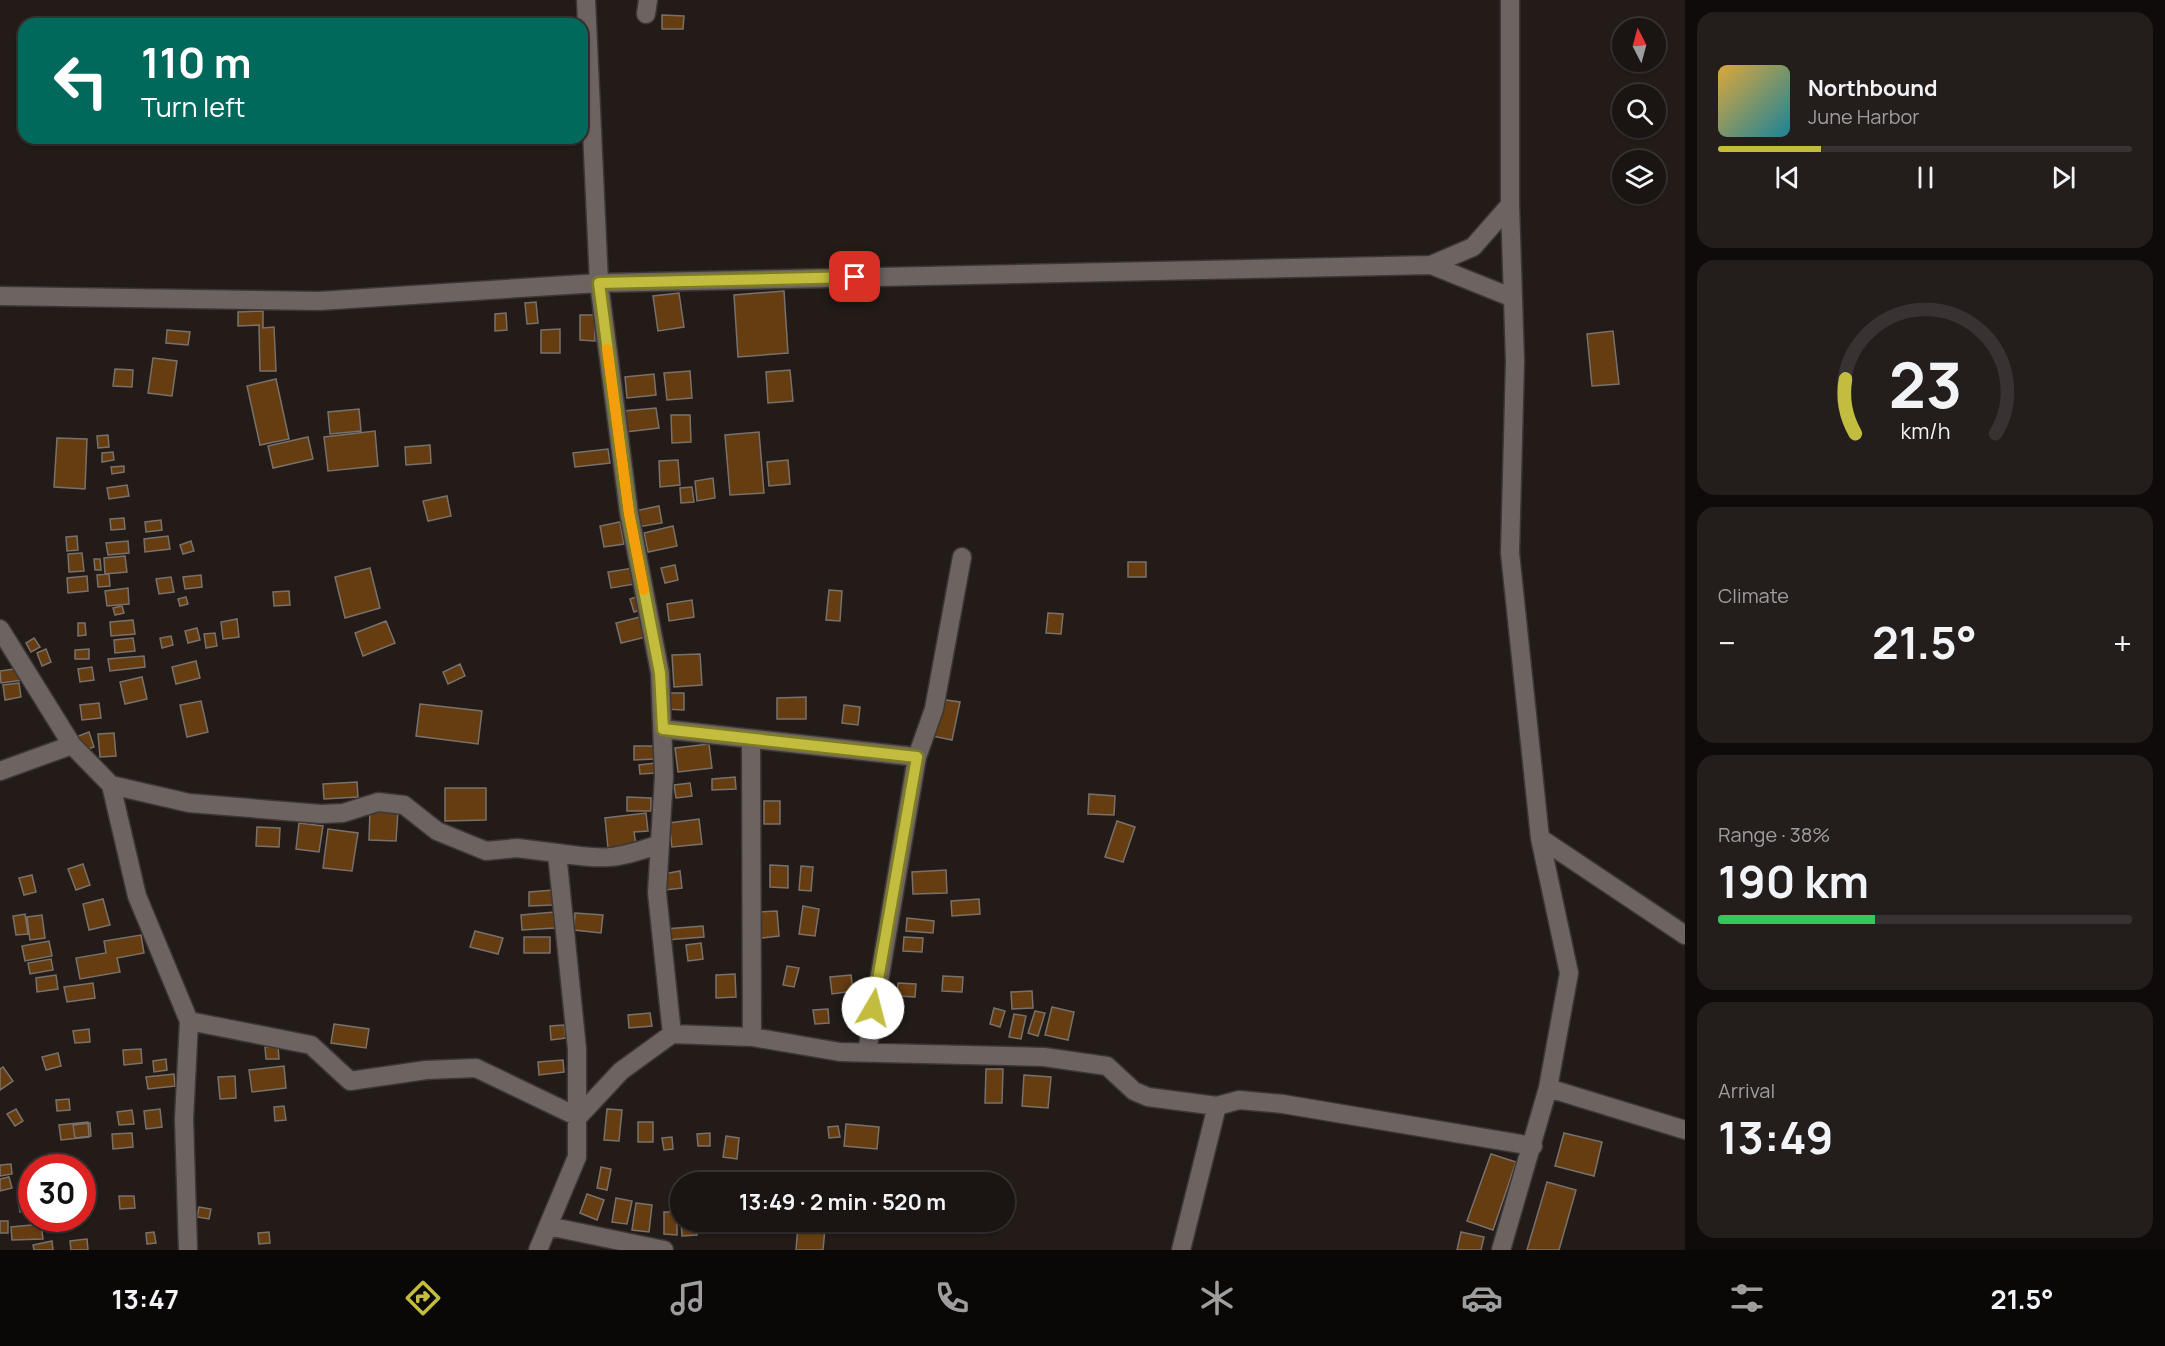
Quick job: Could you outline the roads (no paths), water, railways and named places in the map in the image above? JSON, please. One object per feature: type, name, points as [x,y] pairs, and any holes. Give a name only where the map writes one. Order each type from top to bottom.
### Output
[{"type":"street","points":[[586,0],[587,18]]},
{"type":"street","points":[[1501,1250],[1548,1088],[1569,973],[1540,838],[1510,553],[1515,362],[1510,205],[1510,0]]},
{"type":"street","points":[[588,44],[599,283],[629,513],[660,673],[664,776],[657,893],[672,1034]]},
{"type":"street","points":[[0,296],[319,301],[599,283],[1431,265],[1473,247],[1510,205]]},
{"type":"street","points":[[1431,265],[1513,298]]},
{"type":"street","points":[[867,1052],[917,757],[934,709],[962,557]]},
{"type":"street","points":[[0,629],[72,745],[111,785],[137,896],[189,1021],[184,1119],[188,1250]]},
{"type":"street","points":[[663,729],[917,757]]},
{"type":"street","points":[[751,739],[752,1037]]},
{"type":"street","points":[[0,771],[72,745]]},
{"type":"street","points":[[111,785],[189,803],[321,814],[344,813],[378,802],[404,805],[437,831],[486,851],[517,848],[595,859],[622,858],[660,844]]},
{"type":"street","points":[[1540,838],[1685,935]]},
{"type":"street","points":[[538,1250],[577,1157],[577,1049],[557,853]]},
{"type":"street","points":[[189,1021],[311,1045],[350,1081],[426,1070],[477,1068],[578,1117]]},
{"type":"street","points":[[578,1117],[621,1071],[672,1034],[752,1037],[840,1052],[1044,1057],[1107,1066],[1134,1091],[1148,1097],[1217,1106],[1239,1100],[1282,1104],[1533,1146]]},
{"type":"street","points":[[1548,1088],[1685,1130]]},
{"type":"street","points":[[1180,1250],[1217,1106]]},
{"type":"street","points":[[548,1226],[664,1250]]}]
